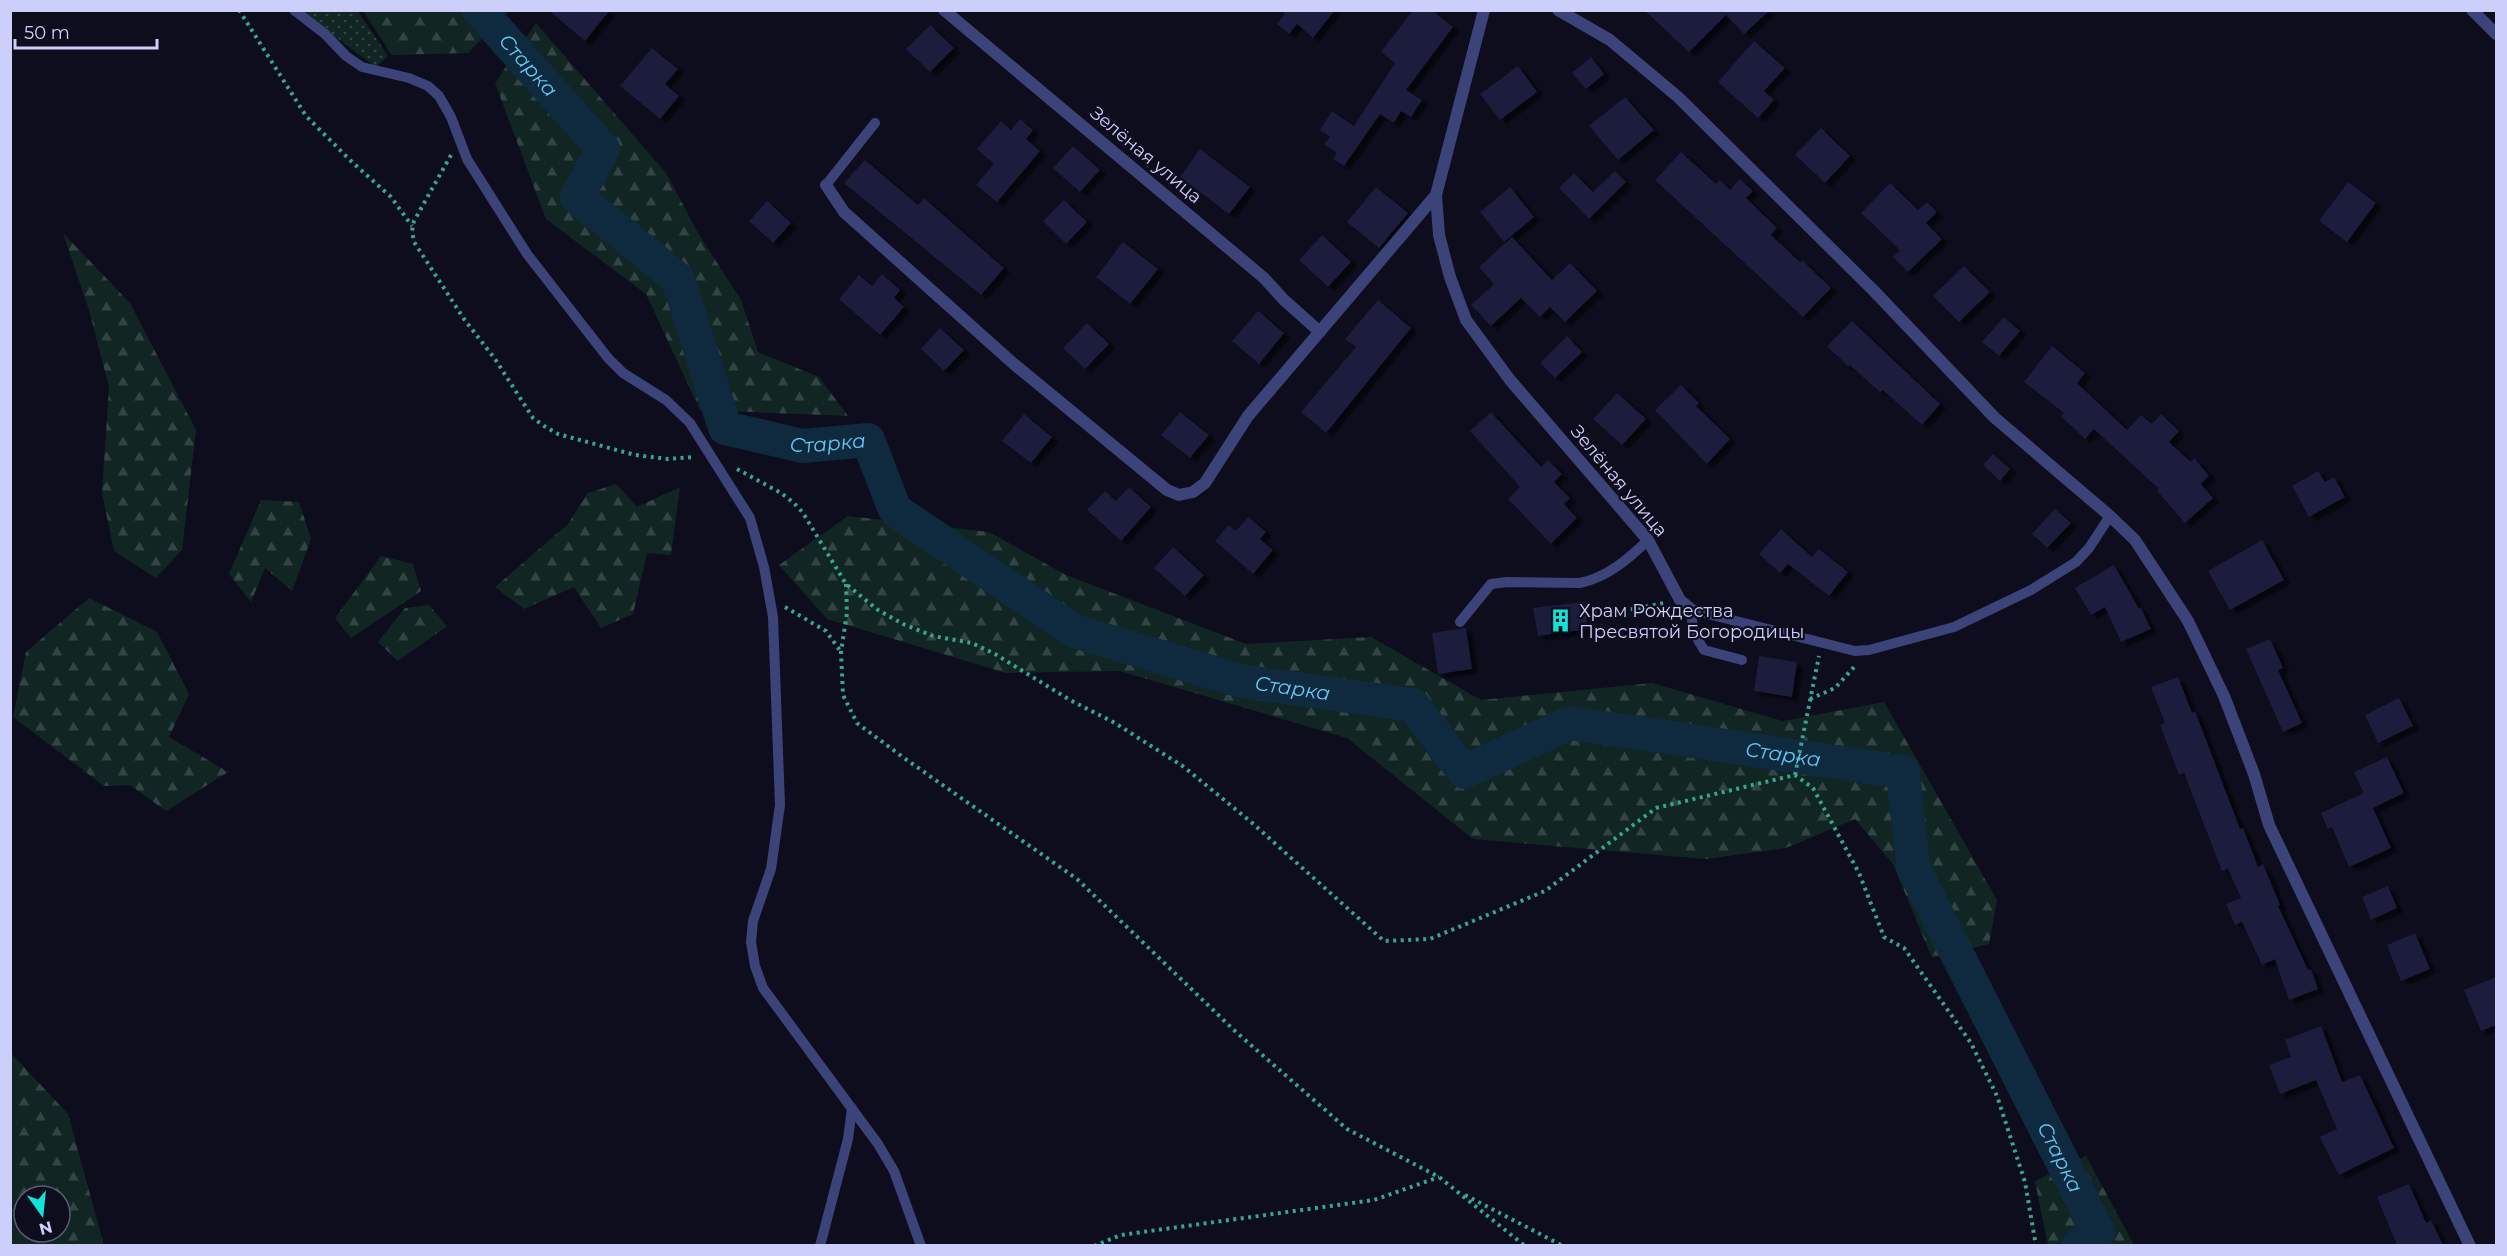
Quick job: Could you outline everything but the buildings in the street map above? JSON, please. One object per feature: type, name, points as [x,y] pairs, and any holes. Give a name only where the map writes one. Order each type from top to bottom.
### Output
[{"type":"street","name":"Зелёная улица","points":[[945,10],[1264,278],[1284,300],[1320,332]]},
{"type":"street","name":"Зелёная улица","points":[[1484,10],[1436,195],[1439,235],[1447,266],[1466,320],[1510,380],[1648,540],[1680,600],[1692,610]]},
{"type":"street","points":[[1558,10],[1610,40],[1678,97],[1874,291],[1995,418],[2135,540],[2188,621],[2224,696],[2254,774],[2269,825],[2470,1245]]},
{"type":"street","points":[[2472,10],[2496,34]]},
{"type":"street","points":[[826,186],[844,212],[1015,365],[1167,490],[1179,495],[1193,492],[1205,483],[1248,416],[1436,195]]},
{"type":"lane","points":[[294,10],[325,34],[345,56],[362,67],[409,78],[428,86],[438,96],[452,117],[467,159],[527,254],[623,373],[666,400],[690,423],[750,518],[764,567],[773,617],[780,805],[771,869],[753,921],[751,942],[755,966],[763,988],[878,1144],[894,1171],[921,1245]]},
{"type":"lane","points":[[826,186],[875,123]]},
{"type":"lane","name":"Зелёная улица","points":[[1692,610],[1855,651],[1869,650],[1954,627],[2031,590],[2076,562],[2089,548],[2110,516]]},
{"type":"lane","points":[[1460,621],[1491,584],[1590,581],[1622,565],[1648,540]]},
{"type":"lane","points":[[1692,610],[1691,618],[1696,638],[1704,650],[1742,660]]},
{"type":"lane","points":[[820,1245],[848,1139],[852,1108]]},
{"type":"path","points":[[239,10],[306,116],[391,197],[413,226]]},
{"type":"path","points":[[459,141],[414,221],[414,242],[464,319],[495,358],[534,418],[558,434],[635,455],[668,459],[710,455],[781,493],[803,513],[846,584],[878,610],[903,624],[933,636],[972,643],[995,654],[1184,766],[1251,822],[1384,941],[1430,939],[1545,891],[1656,808],[1795,775],[1813,788],[1859,873],[1884,937],[1904,948],[1971,1042],[1996,1096],[2025,1182],[2036,1245]]},
{"type":"path","points":[[846,584],[847,613],[841,652],[843,695],[857,723],[1077,879],[1236,1032],[1347,1129],[1439,1177],[1525,1245]]},
{"type":"path","points":[[780,598],[786,608],[826,632],[841,652]]},
{"type":"path","points":[[1586,614],[1634,609],[1680,600]]},
{"type":"path","points":[[1795,775],[1822,643]]},
{"type":"path","points":[[1809,699],[1835,688],[1869,650]]},
{"type":"path","points":[[1094,1245],[1121,1235],[1374,1200],[1439,1177]]},
{"type":"path","points":[[1456,1191],[1563,1245]]},
{"type":"green space","points":[[301,11],[358,11],[388,56],[376,67]]},
{"type":"green space","points":[[363,11],[509,11],[468,53],[392,55]]},
{"type":"green space","points":[[536,23],[666,173],[698,233],[741,300],[758,352],[819,377],[848,416],[700,410],[646,294],[546,219],[495,83]]},
{"type":"green space","points":[[63,233],[130,303],[196,430],[182,550],[156,578],[114,551],[102,493],[109,387],[89,310]]},
{"type":"green space","points":[[616,484],[637,507],[680,487],[671,555],[647,553],[633,614],[601,628],[574,587],[524,609],[495,587],[568,524],[588,493]]},
{"type":"green space","points":[[261,500],[299,502],[311,539],[292,591],[265,568],[251,602],[229,574]]},
{"type":"green space","points":[[848,516],[989,532],[1066,575],[1246,644],[1371,637],[1481,700],[1652,683],[1783,721],[1884,702],[1997,900],[1989,944],[1932,958],[1893,864],[1855,819],[1786,848],[1706,859],[1473,839],[1347,738],[1120,671],[1006,673],[827,619],[779,565]]},
{"type":"green space","points":[[381,556],[413,564],[421,591],[351,638],[335,618]]},
{"type":"green space","points":[[89,598],[157,632],[189,694],[169,737],[228,772],[166,811],[130,785],[104,786],[13,717],[26,652]]},
{"type":"green space","points":[[429,605],[447,626],[398,661],[378,642],[405,608]]},
{"type":"green space","points":[[10,1052],[68,1114],[104,1245],[11,1245]]},
{"type":"green space","points":[[2086,1156],[2134,1245],[2048,1245],[2035,1181]]},
{"type":"waterway","name":"Старка","points":[[479,10],[603,149],[577,197],[678,279],[725,428],[803,446],[868,440],[895,510],[1074,631],[1241,681],[1413,705],[1464,772],[1570,723],[1903,772],[1913,867],[2098,1232],[2078,1246]]},
{"type":"place","name":"Храм Рождества Пресвятой Богородицы","points":[[1561,621]]}]
